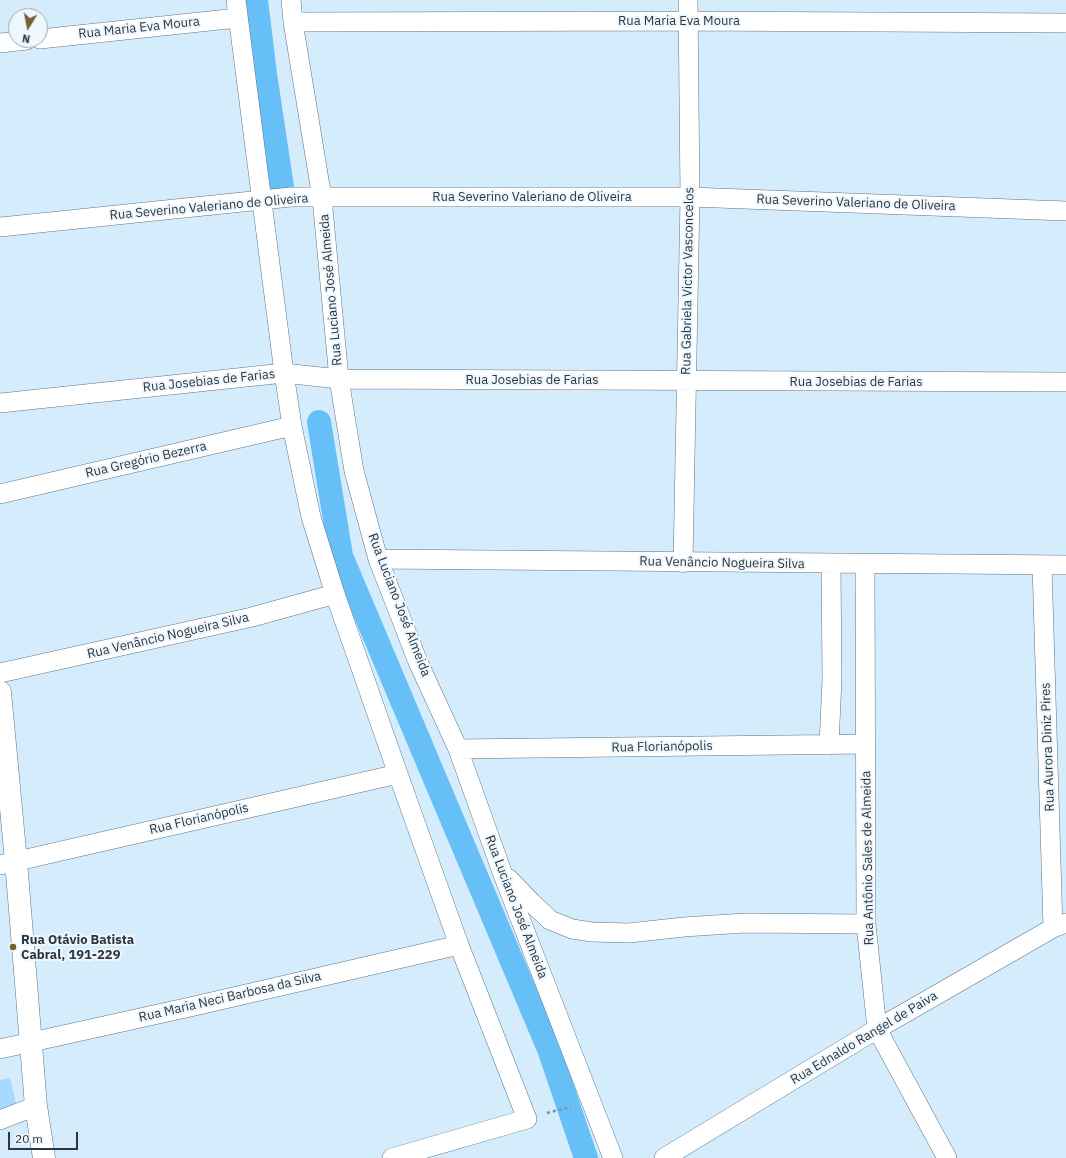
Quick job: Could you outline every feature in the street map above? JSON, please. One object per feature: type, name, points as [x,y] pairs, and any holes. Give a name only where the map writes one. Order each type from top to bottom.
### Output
[{"type":"street","name":"Rua Luciano José Almeida","points":[[290,0],[322,198],[339,379],[354,471],[378,559],[418,662],[458,749],[502,872],[613,1158]]},
{"type":"street","name":"Rua Gabriela Victor Vasconcelos","points":[[683,563],[690,197],[687,21],[688,0]]},
{"type":"street","name":"Rua Maria Eva Moura","points":[[48,38],[237,9]]},
{"type":"street","points":[[237,9],[284,373],[292,426],[311,517],[335,594],[459,945],[535,1116],[392,1158]]},
{"type":"street","name":"Rua Maria Eva Moura","points":[[293,22],[687,21],[1066,23]]},
{"type":"street","name":"Rua Severino Valeriano de Oliveira","points":[[0,228],[291,197],[690,197],[1066,211]]},
{"type":"street","name":"Rua Josebias de Farias","points":[[0,403],[284,373],[339,379],[1066,382]]},
{"type":"street","name":"Rua Gregório Bezerra","points":[[0,494],[292,426]]},
{"type":"street","name":"Rua Venâncio Nogueira Silva","points":[[378,559],[683,563],[1066,565]]},
{"type":"street","name":"Rua Antônio Sales de Almeida","points":[[865,563],[866,924],[877,1029],[947,1158]]},
{"type":"street","points":[[829,745],[832,672],[831,564]]},
{"type":"street","name":"Rua Aurora Diniz Pires","points":[[1042,565],[1060,926]]},
{"type":"street","name":"Rua Venâncio Nogueira Silva","points":[[0,673],[252,617],[335,594]]},
{"type":"street","points":[[0,692],[8,863],[31,1042],[36,1106],[44,1158]]},
{"type":"street","name":"Rua Florianópolis","points":[[458,749],[866,744]]},
{"type":"street","name":"Rua Florianópolis","points":[[8,863],[398,774]]},
{"type":"street","points":[[502,872],[550,920],[572,929],[592,932],[629,933],[684,927],[745,923],[866,924]]},
{"type":"street","name":"Rua Ednaldo Rangel de Paiva","points":[[664,1158],[877,1029],[1060,926]]},
{"type":"street","name":"Rua Maria Neci Barbosa da Silva","points":[[0,1049],[459,945]]},
{"type":"street","points":[[0,1120],[36,1106]]},
{"type":"path","points":[[535,1116],[574,1106]]},
{"type":"shaded area","points":[[10,1078],[17,1108],[0,1114],[0,1080]]},
{"type":"waterway","points":[[256,0],[265,74],[283,194]]},
{"type":"waterway","points":[[319,422],[341,556],[549,1049],[586,1158]]},
{"type":"place","name":"Rua Otávio Batista Cabral, 191-229","points":[[13,947]]}]
